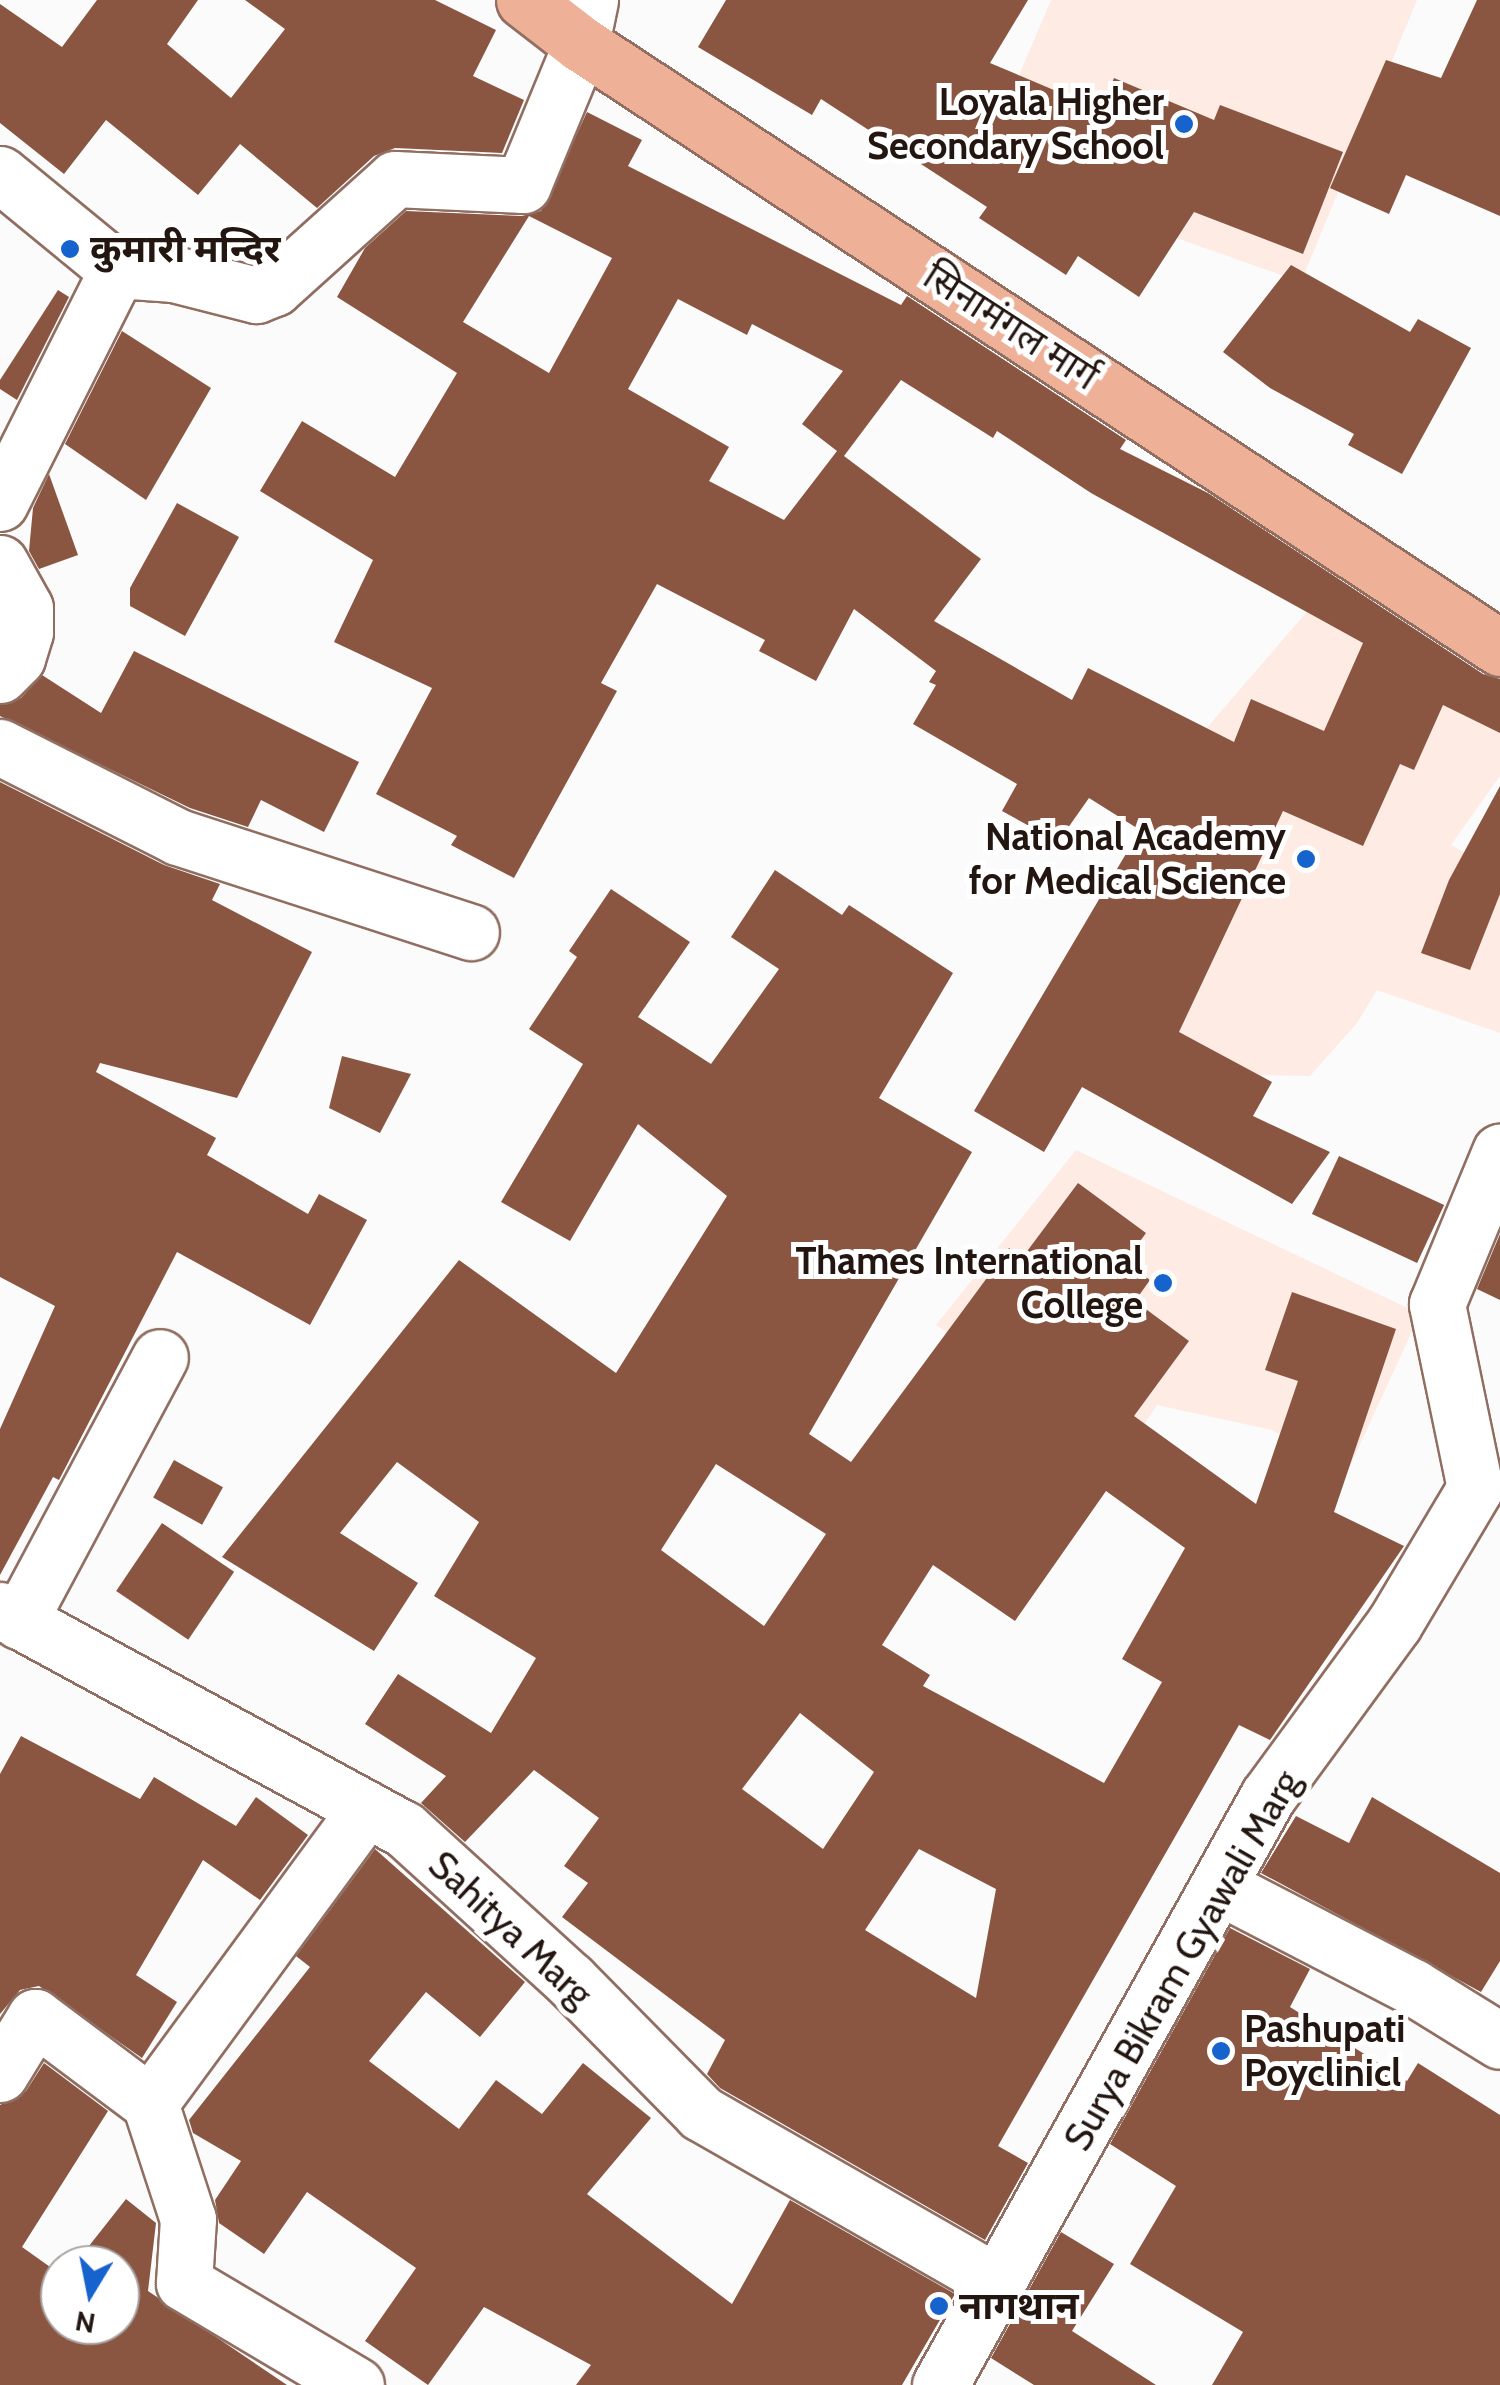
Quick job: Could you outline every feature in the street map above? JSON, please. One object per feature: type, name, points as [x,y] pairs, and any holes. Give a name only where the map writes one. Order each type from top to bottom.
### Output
[{"type":"main road","name":"सिनामंगल मार्ग","points":[[524,0],[585,22],[1500,648]]},
{"type":"street","points":[[0,174],[116,270],[174,274],[256,295],[274,288],[395,179],[523,185],[585,22]]},
{"type":"street","points":[[0,503],[116,270]]},
{"type":"street","points":[[0,562],[24,608],[25,632],[16,658],[0,675]]},
{"type":"street","points":[[0,747],[178,837],[471,932]]},
{"type":"street","name":"Surya Bikram Gyawali Marg","points":[[940,2385],[1222,1888],[1268,1796],[1394,1624],[1476,1488],[1437,1304],[1500,1152]]},
{"type":"street","points":[[10,1615],[160,1357]]},
{"type":"street","name":"Sahitya Marg","points":[[10,1615],[404,1829],[570,1980],[701,2112],[998,2283]]},
{"type":"street","points":[[150,2103],[366,1809]]},
{"type":"street","points":[[1222,1888],[1413,1986],[1500,2041]]},
{"type":"street","points":[[0,2074],[35,2016],[150,2103],[188,2219],[184,2283],[356,2385]]},
{"type":"shaded area","name":"Loyala Higher Secondary School","points":[[1051,0],[1417,0],[1301,282],[1148,228],[1009,99]]},
{"type":"shaded area","name":"National Academy for Medical Science","points":[[1311,607],[1500,720],[1500,776],[1451,845],[1500,873],[1500,1033],[1377,990],[1357,1023],[1310,1076],[1250,1075],[1207,1090],[1102,912],[1191,746]]},
{"type":"shaded area","name":"Thames International College","points":[[1076,1150],[1420,1314],[1347,1473],[1272,1430],[1157,1405],[1127,1450],[936,1325]]},
{"type":"building","points":[[97,0],[198,0],[167,44],[231,98],[285,29],[245,0],[435,0],[496,30],[473,76],[524,100],[502,153],[395,148],[374,156],[317,208],[240,144],[198,195],[106,120],[64,174],[0,123],[0,4],[62,47]]},
{"type":"building","points":[[726,0],[1028,0],[990,63],[1101,110],[1114,78],[1214,120],[1220,105],[1343,152],[1303,254],[1194,212],[1139,297],[1078,256],[1066,275],[979,218],[987,207],[821,99],[812,115],[698,47]]},
{"type":"building","points":[[1477,0],[1500,0],[1500,216],[1406,175],[1389,214],[1330,188],[1386,60],[1441,78]]},
{"type":"building","points":[[587,112],[642,140],[628,166],[901,305],[907,296],[1126,440],[1120,449],[1208,493],[1483,674],[1500,679],[1500,733],[1443,705],[1414,770],[1400,764],[1363,846],[1283,811],[1179,1032],[1272,1082],[1253,1116],[1330,1152],[1292,1204],[1082,1087],[1044,1152],[974,1111],[1140,830],[1089,798],[1058,842],[1002,811],[1017,784],[913,724],[936,685],[929,682],[936,671],[854,609],[816,681],[759,651],[765,640],[657,584],[601,683],[617,691],[514,878],[451,845],[457,836],[376,794],[432,688],[334,642],[373,560],[260,491],[302,421],[395,477],[457,373],[337,297],[365,248],[406,211],[522,216],[541,211]],"holes":[[[529,216],[612,258],[549,373],[463,322]],[[678,299],[747,335],[752,324],[843,371],[802,424],[837,451],[784,520],[709,481],[729,447],[628,389]],[[901,380],[993,438],[997,431],[1091,493],[1363,643],[1324,731],[1251,699],[1234,742],[1088,668],[1072,700],[934,621],[981,559],[844,456]]]},
{"type":"building","points":[[1291,265],[1410,332],[1418,319],[1471,348],[1402,474],[1348,445],[1354,434],[1270,388],[1223,352]]},
{"type":"building","points":[[58,290],[69,297],[17,400],[0,389],[0,380]]},
{"type":"building","points":[[122,331],[211,388],[146,500],[65,444]]},
{"type":"building","points":[[49,474],[78,555],[39,569],[29,551],[33,508]]},
{"type":"building","points":[[177,503],[239,537],[185,636],[130,606],[130,588]]},
{"type":"building","points":[[134,651],[359,762],[324,832],[261,800],[248,827],[190,808],[0,716],[0,705],[21,698],[42,675],[101,713]]},
{"type":"building","points":[[0,782],[164,865],[220,884],[212,900],[312,952],[237,1098],[100,1063],[96,1072],[216,1138],[207,1155],[308,1214],[319,1194],[367,1220],[310,1325],[177,1252],[59,1480],[53,1477],[0,1575],[0,1429],[55,1306],[0,1277]]},
{"type":"building","points":[[1500,786],[1500,894],[1470,970],[1421,953],[1449,880]]},
{"type":"building","points":[[775,870],[842,915],[849,905],[953,973],[879,1098],[972,1152],[809,1434],[851,1462],[1009,1248],[1022,1258],[1078,1183],[1146,1233],[1125,1262],[1150,1280],[1135,1301],[1189,1341],[1134,1416],[1256,1504],[1298,1381],[1265,1370],[1292,1292],[1396,1329],[1334,1512],[1404,1546],[1270,1740],[1239,1725],[998,2146],[1028,2163],[985,2240],[720,2088],[707,2074],[725,2040],[562,1917],[588,1883],[564,1866],[599,1818],[534,1770],[465,1842],[421,1803],[446,1776],[365,1724],[398,1674],[491,1733],[536,1658],[434,1596],[479,1522],[397,1462],[340,1533],[418,1583],[374,1651],[222,1557],[459,1260],[616,1373],[727,1196],[638,1124],[570,1241],[501,1202],[583,1064],[529,1029],[577,957],[569,951],[611,889],[690,942],[638,1017],[711,1064],[779,969],[731,937]],"holes":[[[716,1464],[826,1534],[764,1626],[661,1550]],[[1106,1491],[1185,1548],[1122,1659],[1162,1682],[1104,1783],[923,1686],[930,1675],[882,1645],[933,1565],[1015,1621]],[[800,1713],[874,1772],[823,1849],[742,1789]],[[919,1849],[996,1889],[976,1998],[865,1930]]]},
{"type":"building","points":[[342,1056],[411,1074],[380,1133],[329,1108]]},
{"type":"building","points":[[1339,1156],[1444,1205],[1417,1263],[1312,1214]]},
{"type":"building","points":[[1500,1234],[1500,1300],[1477,1289]]},
{"type":"building","points":[[174,1460],[223,1487],[202,1525],[153,1498]]},
{"type":"building","points":[[162,1523],[234,1572],[188,1640],[116,1591]]},
{"type":"building","points":[[21,1736],[140,1799],[154,1777],[236,1826],[256,1797],[308,1835],[260,1900],[203,1860],[136,1975],[177,2002],[142,2058],[39,1986],[20,1990],[0,2014],[0,1774]]},
{"type":"building","points":[[1372,1797],[1500,1873],[1500,1961],[1481,1992],[1261,1873],[1296,1816],[1349,1843]]},
{"type":"building","points":[[375,1849],[525,1982],[480,2037],[426,1992],[369,2061],[459,2129],[496,2080],[542,2114],[583,2063],[651,2118],[587,2194],[732,2304],[790,2200],[955,2294],[902,2385],[576,2385],[591,2365],[484,2307],[428,2385],[365,2341],[416,2268],[307,2192],[264,2254],[219,2223],[215,2200],[241,2161],[193,2133],[189,2120],[310,1967],[296,1956]]},
{"type":"building","points":[[1230,1928],[1310,1969],[1290,2007],[1407,2081],[1418,2063],[1500,2115],[1500,2385],[1212,2385],[1243,2332],[1130,2264],[1176,2186],[1110,2144]]},
{"type":"building","points":[[44,2063],[108,2111],[22,2247],[40,2260],[40,2345],[140,2345],[140,2245],[90,2245],[126,2199],[156,2223],[148,2291],[287,2385],[0,2385],[0,2105],[26,2091]]},
{"type":"building","points":[[1061,2232],[1114,2264],[1072,2331],[1156,2385],[1034,2385],[991,2358]]},
{"type":"place","name":"Loyala Higher Secondary School","points":[[1184,124]]},
{"type":"place","name":"कुमारी मन्दिर","points":[[70,249]]},
{"type":"place","name":"National Academy for Medical Science","points":[[1306,859]]},
{"type":"place","name":"Thames International College","points":[[1163,1283]]},
{"type":"place","name":"Pashupati Poyclinicl","points":[[1221,2051]]},
{"type":"place","name":"नागथान","points":[[939,2306]]}]
